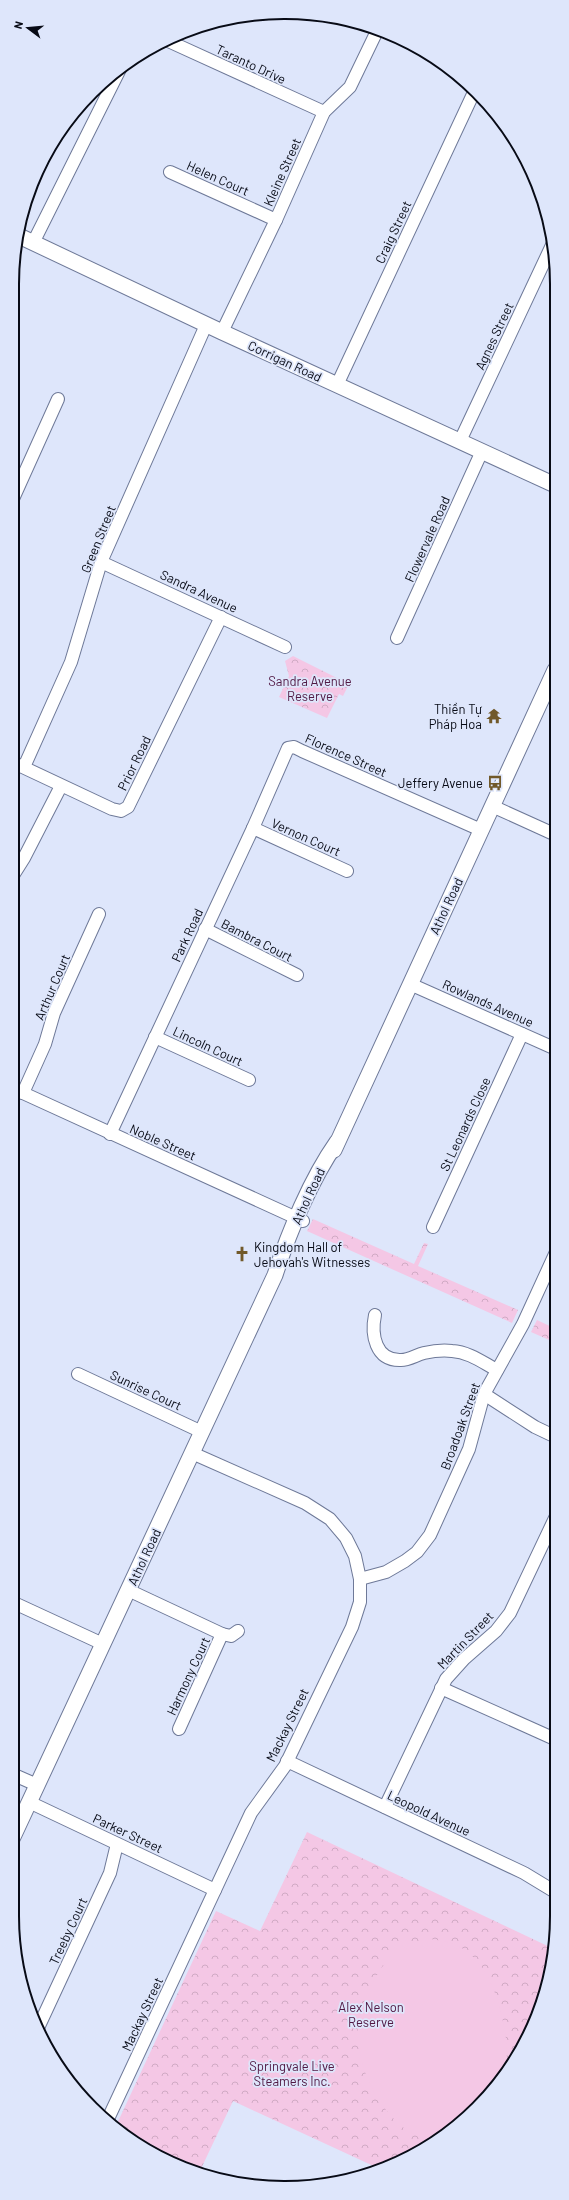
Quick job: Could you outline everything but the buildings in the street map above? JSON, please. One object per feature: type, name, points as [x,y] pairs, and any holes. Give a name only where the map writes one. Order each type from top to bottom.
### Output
[{"type":"main road","name":"Corrigan Road","points":[[23,238],[206,325],[550,483]]},
{"type":"main road","name":"Athol Road","points":[[19,1824],[275,1275],[290,1251],[300,1220],[326,1174],[337,1142],[550,681]]},
{"type":"street","name":"Kleine Street","points":[[222,332],[276,220],[324,112],[350,87],[375,35]]},
{"type":"street","name":"Taranto Drive","points":[[173,43],[324,112]]},
{"type":"street","points":[[33,243],[114,81]]},
{"type":"street","name":"Craig Street","points":[[337,385],[472,97]]},
{"type":"street","name":"Helen Court","points":[[170,172],[276,220]]},
{"type":"street","name":"Agnes Street","points":[[460,441],[548,254]]},
{"type":"street","name":"Green Street","points":[[24,768],[71,662],[101,562],[206,325]]},
{"type":"street","points":[[19,485],[58,399]]},
{"type":"street","name":"Flowervale Road","points":[[397,638],[482,451]]},
{"type":"street","name":"Sandra Avenue","points":[[101,562],[285,647]]},
{"type":"street","name":"Prior Road","points":[[19,766],[112,809],[121,811],[128,807],[221,617]]},
{"type":"street","name":"Florence Street","points":[[288,748],[294,747],[481,830]]},
{"type":"street","name":"Park Road","points":[[110,1134],[253,828],[288,748]]},
{"type":"street","points":[[19,866],[61,786]]},
{"type":"street","points":[[492,806],[550,832]]},
{"type":"street","name":"Vernon Court","points":[[253,828],[347,871]]},
{"type":"street","name":"Arthur Court","points":[[23,1093],[45,1044],[54,1013],[99,914]]},
{"type":"street","name":"Bambra Court","points":[[205,929],[296,975]]},
{"type":"street","name":"Rowlands Avenue","points":[[410,984],[550,1046]]},
{"type":"street","name":"St Leonards Close","points":[[433,1227],[522,1034]]},
{"type":"street","name":"Lincoln Court","points":[[155,1036],[249,1080]]},
{"type":"street","name":"Noble Street","points":[[19,1091],[300,1220]]},
{"type":"street","name":"Broadoak Street","points":[[360,1579],[386,1572],[405,1561],[417,1552],[430,1535],[469,1449],[484,1394],[522,1324],[550,1265]]},
{"type":"street","points":[[375,1315],[373,1328],[376,1344],[382,1354],[390,1358],[406,1360],[429,1352],[453,1351],[469,1355],[497,1370]]},
{"type":"street","name":"Sunrise Court","points":[[78,1374],[202,1432]]},
{"type":"street","points":[[484,1394],[535,1427],[550,1435]]},
{"type":"street","name":"Mackay Street","points":[[110,2115],[255,1805],[287,1761],[355,1619],[360,1602],[360,1579],[355,1556],[349,1542],[337,1525],[322,1512],[305,1503],[192,1453]]},
{"type":"street","name":"Martin Street","points":[[385,1807],[441,1688],[456,1667],[496,1631],[506,1618],[522,1590],[550,1529]]},
{"type":"street","name":"Harmony Court","points":[[128,1590],[222,1634],[231,1636],[238,1631]]},
{"type":"street","points":[[19,1605],[103,1644]]},
{"type":"street","name":"Harmony Court","points":[[179,1728],[222,1634]]},
{"type":"street","points":[[441,1688],[550,1737]]},
{"type":"street","name":"Leopold Avenue","points":[[287,1761],[524,1873],[550,1889]]},
{"type":"street","points":[[19,1777],[37,1785]]},
{"type":"street","name":"Parker Street","points":[[29,1802],[215,1890]]},
{"type":"street","name":"Treeby Court","points":[[41,2022],[110,1873],[117,1844]]},
{"type":"green space","name":"Sandra Avenue Reserve","points":[[293,656],[349,684],[343,696],[339,694],[327,718],[279,697],[289,676],[285,661]]},
{"type":"green space","points":[[313,1219],[414,1264],[424,1243],[428,1244],[418,1266],[518,1310],[512,1323],[307,1231]]},
{"type":"green space","points":[[537,1320],[550,1326],[550,1340],[531,1332]]},
{"type":"green space","name":"Alex Nelson Reserve","points":[[307,1832],[548,1946],[548,1950],[541,1984],[530,2017],[523,2033],[505,2063],[484,2091],[460,2115],[432,2136],[402,2154],[373,2166],[233,2101],[201,2168],[167,2154],[137,2136],[118,2122],[216,1911],[260,1931]]},
{"type":"green space","points":[[430,1939],[443,1941],[463,1948],[472,1956],[481,1966],[494,1990],[502,2015],[507,2045],[506,2061],[484,2091],[460,2115],[426,2140],[413,2134],[401,2125],[380,2101],[365,2072],[360,2056],[358,2040],[359,2018],[363,2004],[372,1984],[384,1964],[394,1952],[409,1943]]},
{"type":"place","name":"Thiền Tự Pháp Hoa","points":[[494,716]]},
{"type":"place","name":"Jeffery Avenue","points":[[495,783]]},
{"type":"place","name":"Kingdom Hall of Jehovah's Witnesses","points":[[242,1254]]},
{"type":"park label","name":"Springvale Live Steamers Inc.","points":[[292,2074]]}]
